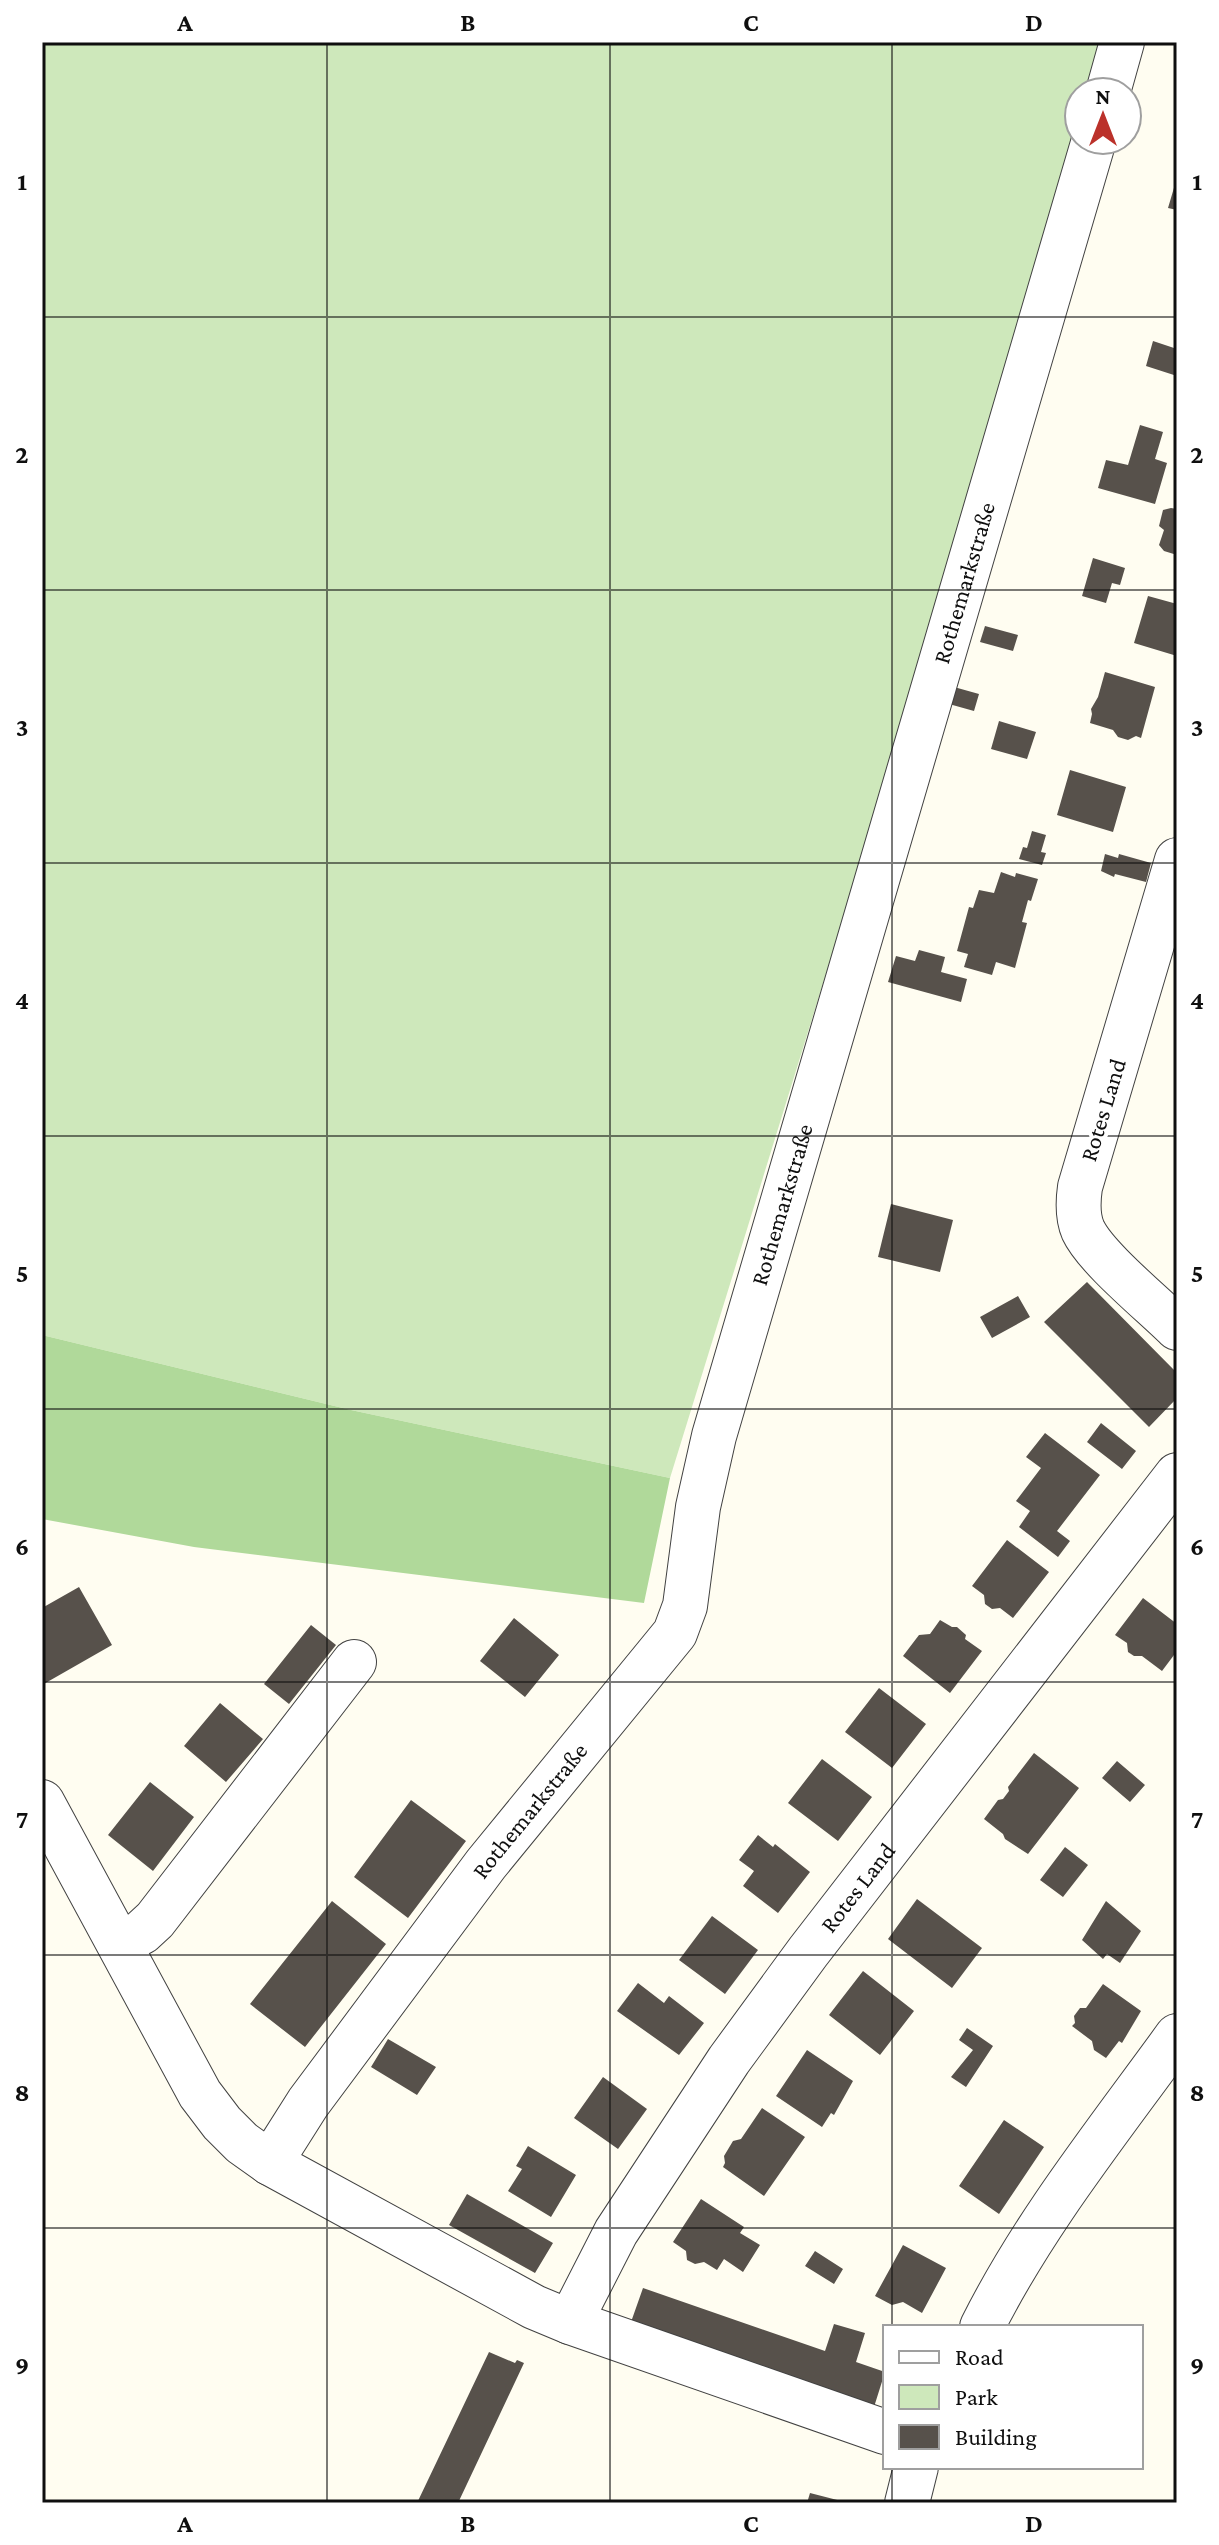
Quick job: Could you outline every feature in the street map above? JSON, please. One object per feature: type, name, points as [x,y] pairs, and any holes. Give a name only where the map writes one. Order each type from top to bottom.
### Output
[{"type":"street","points":[[1112,76],[1122,42]]},
{"type":"street","name":"Rothemarkstraße","points":[[270,2163],[308,2103],[486,1864],[675,1633],[685,1606],[698,1507],[714,1436],[1089,156]]},
{"type":"street","name":"Rotes Land","points":[[1177,860],[1080,1187],[1078,1208],[1083,1229],[1094,1248],[1177,1328]]},
{"type":"street","name":"Rotes Land","points":[[570,2322],[616,2232],[729,2060],[808,1952],[1177,1475]]},
{"type":"street","points":[[120,1944],[142,1932],[155,1920],[354,1662]]},
{"type":"street","points":[[42,1802],[200,2094],[242,2143],[270,2163],[507,2293],[570,2322],[883,2431]]},
{"type":"street","points":[[983,2325],[1054,2208],[1177,2036]]},
{"type":"street","points":[[907,2503],[916,2469]]},
{"type":"green space","points":[[42,42],[1102,42],[1092,76],[1063,76],[1063,156],[1069,156],[915,686],[670,1478],[351,1410],[42,1335]]},
{"type":"green space","points":[[42,1335],[351,1410],[670,1478],[644,1603],[194,1547],[42,1519]]},
{"type":"building","points":[[1177,181],[1177,210],[1168,208]]},
{"type":"building","points":[[1153,341],[1177,349],[1177,376],[1146,366]]},
{"type":"building","points":[[1140,425],[1163,432],[1155,459],[1167,463],[1155,504],[1098,488],[1106,460],[1128,465]]},
{"type":"building","points":[[1177,509],[1177,555],[1164,551],[1159,545],[1164,530],[1159,526],[1163,510]]},
{"type":"building","points":[[1093,558],[1125,568],[1120,585],[1112,583],[1106,603],[1082,596]]},
{"type":"building","points":[[1148,596],[1177,604],[1177,656],[1134,643]]},
{"type":"building","points":[[985,626],[1018,635],[1013,651],[980,642]]},
{"type":"building","points":[[1105,672],[1155,687],[1141,738],[1136,736],[1128,740],[1118,737],[1113,730],[1090,723],[1091,709]]},
{"type":"building","points":[[954,687],[979,694],[974,711],[949,704]]},
{"type":"building","points":[[999,721],[1036,732],[1027,759],[991,749]]},
{"type":"building","points":[[1070,770],[1126,787],[1113,832],[1057,815]]},
{"type":"building","points":[[1032,831],[1046,835],[1041,852],[1046,853],[1042,865],[1019,859],[1023,847],[1027,848]]},
{"type":"building","points":[[1105,854],[1118,858],[1119,854],[1151,863],[1146,882],[1115,874],[1114,877],[1101,871]]},
{"type":"building","points":[[1001,872],[1038,879],[1022,922],[1027,923],[1015,968],[996,962],[992,975],[964,967],[968,954],[957,951],[969,907],[973,908],[979,890],[994,893]]},
{"type":"building","points":[[919,950],[945,957],[941,972],[967,979],[961,1002],[888,982],[896,956],[915,961]]},
{"type":"building","points":[[891,1204],[953,1220],[940,1272],[878,1257]]},
{"type":"building","points":[[1087,1282],[1177,1373],[1177,1398],[1149,1427],[1044,1322]]},
{"type":"building","points":[[1018,1296],[1030,1317],[992,1338],[980,1317]]},
{"type":"building","points":[[1101,1423],[1136,1451],[1122,1469],[1087,1442]]},
{"type":"building","points":[[1045,1433],[1100,1475],[1057,1531],[1070,1541],[1058,1557],[1019,1527],[1030,1511],[1016,1501],[1041,1468],[1026,1457]]},
{"type":"building","points":[[1007,1540],[1049,1572],[1013,1618],[1000,1608],[992,1609],[985,1604],[984,1595],[972,1586]]},
{"type":"building","points":[[79,1587],[112,1645],[42,1685],[42,1608]]},
{"type":"building","points":[[1143,1598],[1177,1624],[1177,1651],[1162,1671],[1142,1656],[1128,1652],[1127,1643],[1115,1635]]},
{"type":"building","points":[[514,1618],[559,1655],[525,1697],[480,1661]]},
{"type":"building","points":[[940,1620],[957,1627],[966,1635],[965,1639],[982,1651],[950,1693],[903,1656],[919,1635],[930,1634]]},
{"type":"building","points":[[311,1625],[336,1645],[289,1704],[264,1684]]},
{"type":"building","points":[[879,1688],[926,1724],[892,1768],[845,1732]]},
{"type":"building","points":[[220,1703],[263,1739],[226,1782],[184,1746]]},
{"type":"building","points":[[1034,1753],[1079,1788],[1028,1854],[1005,1839],[984,1819],[998,1800],[1003,1799],[1009,1791],[1008,1787]]},
{"type":"building","points":[[822,1759],[872,1797],[838,1841],[788,1803]]},
{"type":"building","points":[[1117,1761],[1145,1785],[1130,1802],[1102,1778]]},
{"type":"building","points":[[150,1782],[194,1817],[153,1871],[108,1835]]},
{"type":"building","points":[[411,1800],[466,1841],[408,1918],[354,1877]]},
{"type":"building","points":[[758,1835],[773,1847],[775,1844],[810,1872],[778,1913],[743,1886],[754,1871],[739,1860]]},
{"type":"building","points":[[1065,1847],[1088,1865],[1063,1897],[1040,1880]]},
{"type":"building","points":[[917,1899],[982,1948],[952,1988],[888,1939]]},
{"type":"building","points":[[332,1901],[386,1944],[305,2047],[250,2004]]},
{"type":"building","points":[[1106,1901],[1141,1931],[1120,1963],[1107,1954],[1103,1959],[1082,1940]]},
{"type":"building","points":[[712,1916],[758,1950],[725,1994],[679,1960]]},
{"type":"building","points":[[863,1971],[914,2011],[880,2055],[829,2015]]},
{"type":"building","points":[[638,1983],[664,2003],[669,1996],[704,2023],[679,2055],[617,2011]]},
{"type":"building","points":[[1103,1984],[1141,2011],[1122,2043],[1119,2041],[1106,2058],[1094,2050],[1092,2041],[1072,2026],[1074,2016],[1080,2008],[1086,2008]]},
{"type":"building","points":[[967,2028],[993,2046],[966,2087],[951,2077],[973,2050],[959,2040]]},
{"type":"building","points":[[388,2039],[436,2067],[417,2095],[371,2067]]},
{"type":"building","points":[[807,2050],[853,2081],[834,2115],[831,2113],[822,2127],[776,2096]]},
{"type":"building","points":[[603,2077],[647,2109],[618,2149],[574,2118]]},
{"type":"building","points":[[762,2108],[805,2137],[764,2196],[723,2167],[724,2156],[733,2141],[741,2139]]},
{"type":"building","points":[[1004,2120],[1044,2147],[999,2214],[959,2186]]},
{"type":"building","points":[[528,2146],[576,2175],[551,2217],[508,2191],[522,2169],[516,2166]]},
{"type":"building","points":[[467,2194],[553,2243],[535,2273],[449,2225]]},
{"type":"building","points":[[701,2199],[744,2227],[740,2233],[760,2245],[743,2272],[724,2259],[717,2270],[704,2262],[695,2264],[687,2260],[686,2251],[673,2242]]},
{"type":"building","points":[[903,2245],[946,2268],[922,2313],[903,2302],[892,2305],[875,2296]]},
{"type":"building","points":[[815,2251],[843,2269],[834,2284],[805,2266]]},
{"type":"building","points":[[643,2288],[825,2351],[834,2324],[865,2333],[856,2362],[883,2371],[883,2378],[874,2407],[631,2322]]},
{"type":"building","points":[[489,2352],[515,2363],[517,2360],[524,2363],[458,2503],[417,2503]]},
{"type":"building","points":[[810,2493],[845,2502],[845,2503],[807,2503]]}]
